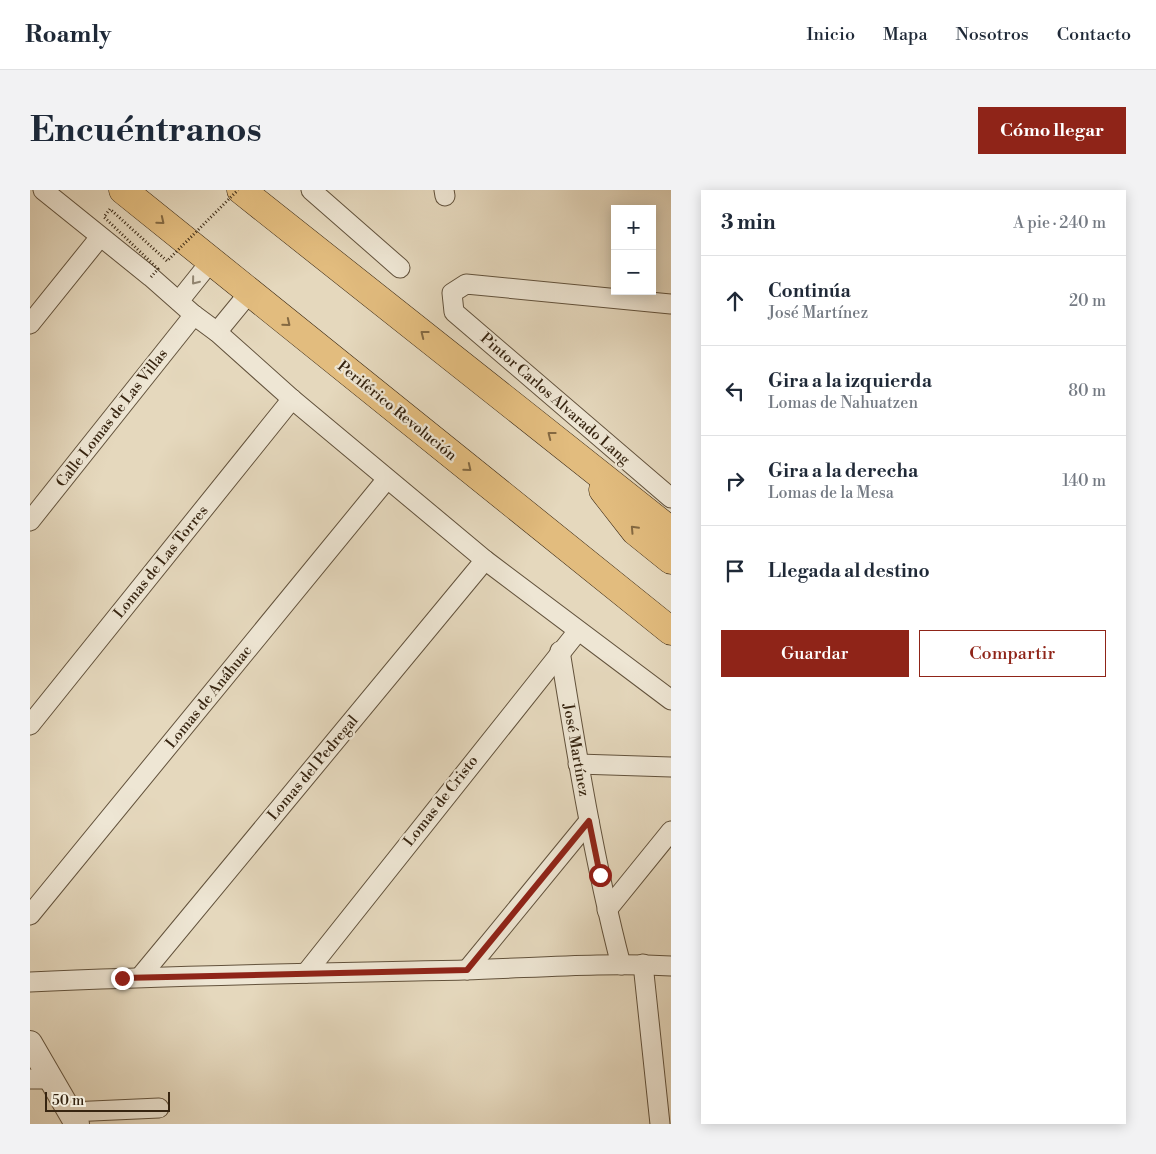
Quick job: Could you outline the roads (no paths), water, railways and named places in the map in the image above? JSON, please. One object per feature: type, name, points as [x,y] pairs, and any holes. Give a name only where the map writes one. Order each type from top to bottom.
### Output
[{"type":"highway","name":"Periférico Revolución","points":[[123,190],[671,631]]},
{"type":"highway","points":[[240,190],[576,455],[668,521]]},
{"type":"highway","points":[[258,190],[301,237]]},
{"type":"highway","points":[[576,455],[635,531],[671,560]]},
{"type":"highway","points":[[533,520],[607,559],[671,610]]},
{"type":"street","points":[[43,190],[152,276],[194,315],[217,332],[292,399],[486,560],[671,700]]},
{"type":"street","points":[[311,190],[400,268]]},
{"type":"street","points":[[30,324],[100,236]]},
{"type":"street","points":[[179,300],[211,261]]},
{"type":"street","name":"Pintor Carlos Alvarado Lang","points":[[671,304],[466,284],[452,293],[454,312],[671,498]]},
{"type":"street","points":[[217,332],[249,292]]},
{"type":"street","name":"Calle Lomas de Las Villas","points":[[30,521],[194,315]]},
{"type":"street","name":"Lomas de Las Torres","points":[[30,725],[292,399]]},
{"type":"street","points":[[576,455],[593,432]]},
{"type":"street","name":"Lomas de Anáhuac","points":[[30,915],[388,479]]},
{"type":"street","name":"Lomas del Pedregal","points":[[140,977],[486,560]]},
{"type":"street","name":"Lomas de Cristo","points":[[306,972],[560,651],[578,631]]},
{"type":"street","name":"José Martínez","points":[[560,651],[589,821],[607,910],[621,964]]},
{"type":"street","points":[[578,764],[671,767]]},
{"type":"street","points":[[467,970],[589,821]]},
{"type":"street","points":[[607,910],[671,831]]},
{"type":"street","points":[[30,982],[140,977],[467,970],[621,964],[671,966]]},
{"type":"street","points":[[643,964],[663,1072],[660,1124]]},
{"type":"street","points":[[30,1043],[41,1079],[74,1118],[159,1108]]}]
